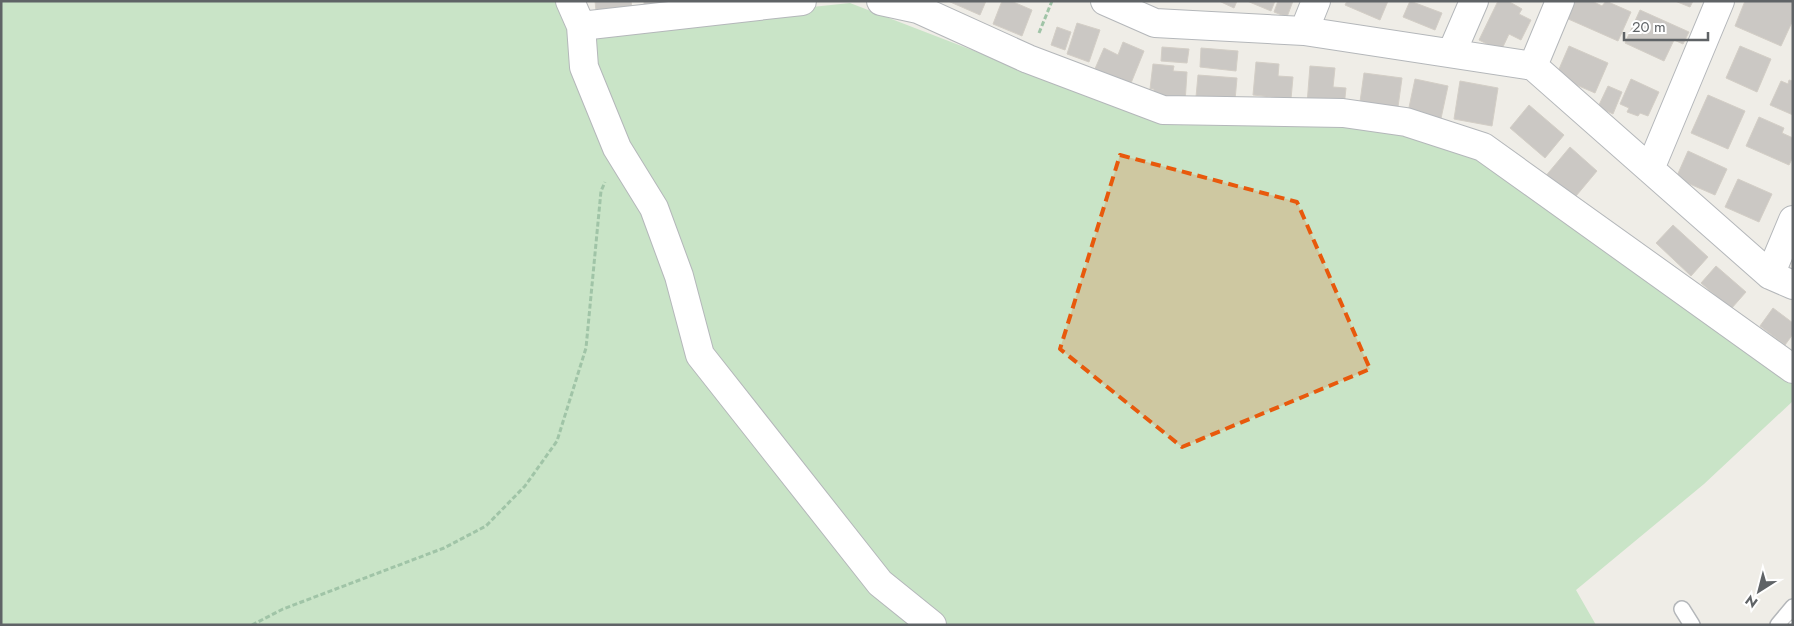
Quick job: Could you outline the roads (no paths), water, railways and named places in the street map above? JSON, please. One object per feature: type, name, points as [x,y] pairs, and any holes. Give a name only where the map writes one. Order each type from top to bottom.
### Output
[{"type":"street","points":[[570,1],[581,26],[584,67],[617,148],[654,208],[679,276],[700,355],[880,583],[932,625]]},
{"type":"street","points":[[581,26],[802,1]]},
{"type":"street","points":[[881,1],[918,9],[1028,59],[1164,110],[1343,113],[1406,122],[1483,147],[1793,369]]},
{"type":"street","points":[[1105,1],[1160,12],[1452,52],[1533,66],[1650,169],[1781,280],[1793,220]]},
{"type":"street","points":[[1304,31],[1316,1]]},
{"type":"street","points":[[1452,52],[1474,1]]},
{"type":"street","points":[[1533,66],[1560,1]]},
{"type":"street","points":[[1650,169],[1720,1]]},
{"type":"lane","points":[[1778,625],[1793,608]]},
{"type":"lane","points":[[1682,609],[1692,625]]},
{"type":"railway","points":[[1790,625],[1793,622]]}]
